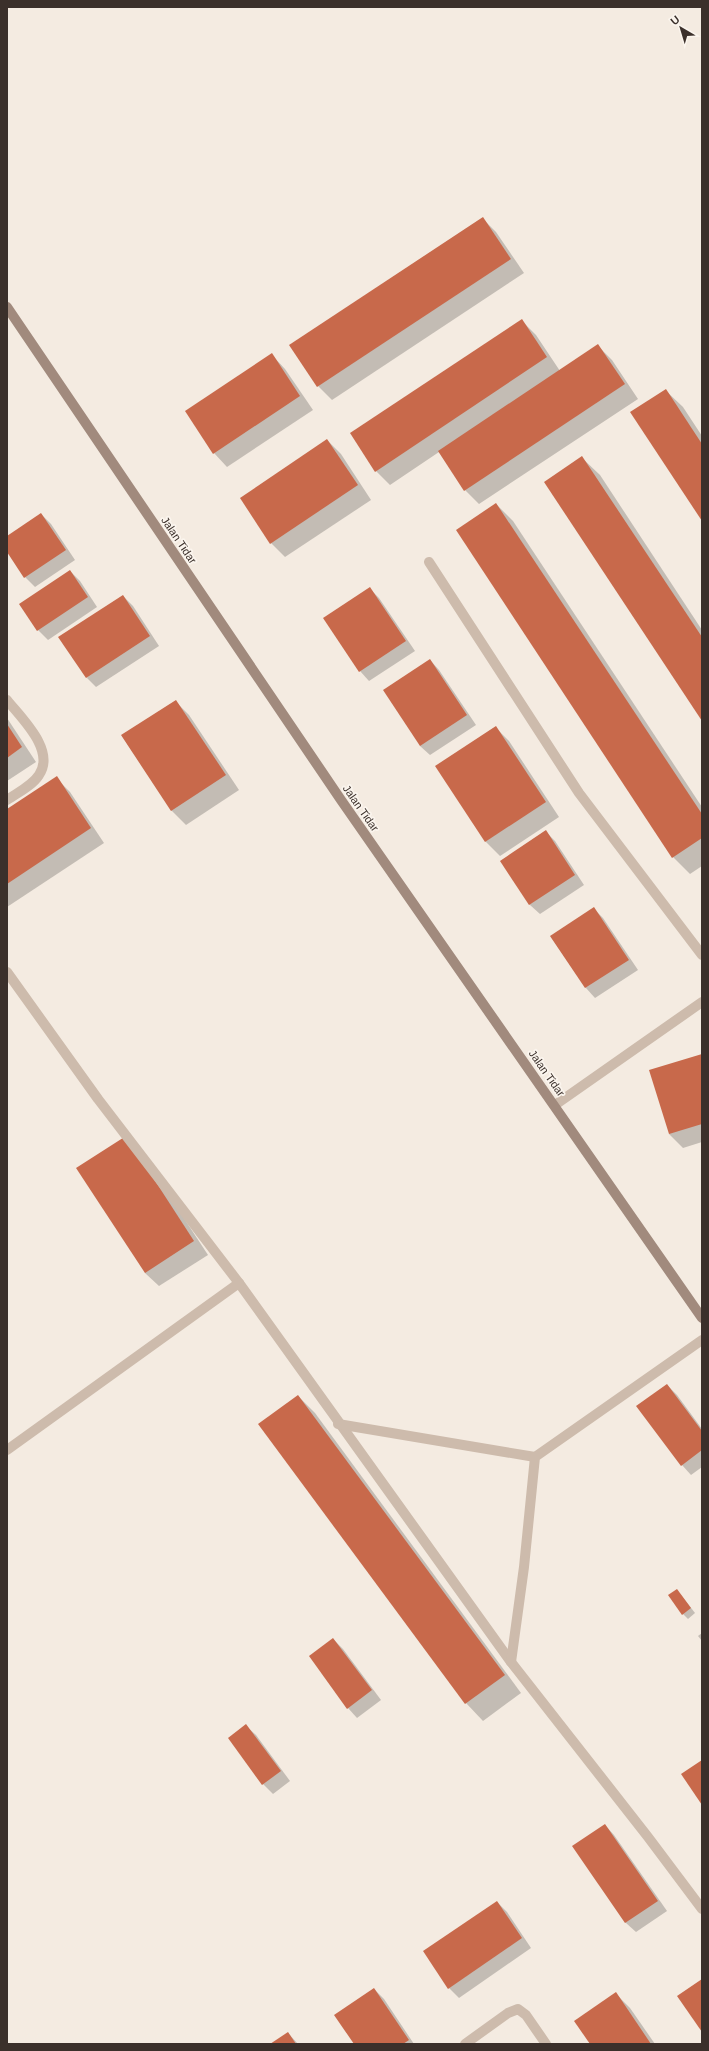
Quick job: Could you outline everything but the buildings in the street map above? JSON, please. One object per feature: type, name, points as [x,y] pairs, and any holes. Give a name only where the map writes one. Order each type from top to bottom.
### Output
[{"type":"main road","name":"Jalan Tidar","points":[[7,307],[341,800],[702,1318]]},
{"type":"street","points":[[429,562],[579,793],[702,955]]},
{"type":"street","points":[[7,700],[36,737],[44,756],[43,767],[39,776],[7,800]]},
{"type":"street","points":[[8,975],[98,1098],[239,1283],[338,1424],[511,1662],[648,1836],[702,1909]]},
{"type":"street","points":[[555,1105],[702,1002]]},
{"type":"street","points":[[7,1450],[239,1283]]},
{"type":"street","points":[[338,1424],[535,1457],[702,1340]]},
{"type":"street","points":[[511,1662],[524,1567],[535,1457]]},
{"type":"street","points":[[465,2044],[508,2013],[518,2009],[526,2015],[546,2044]]}]
